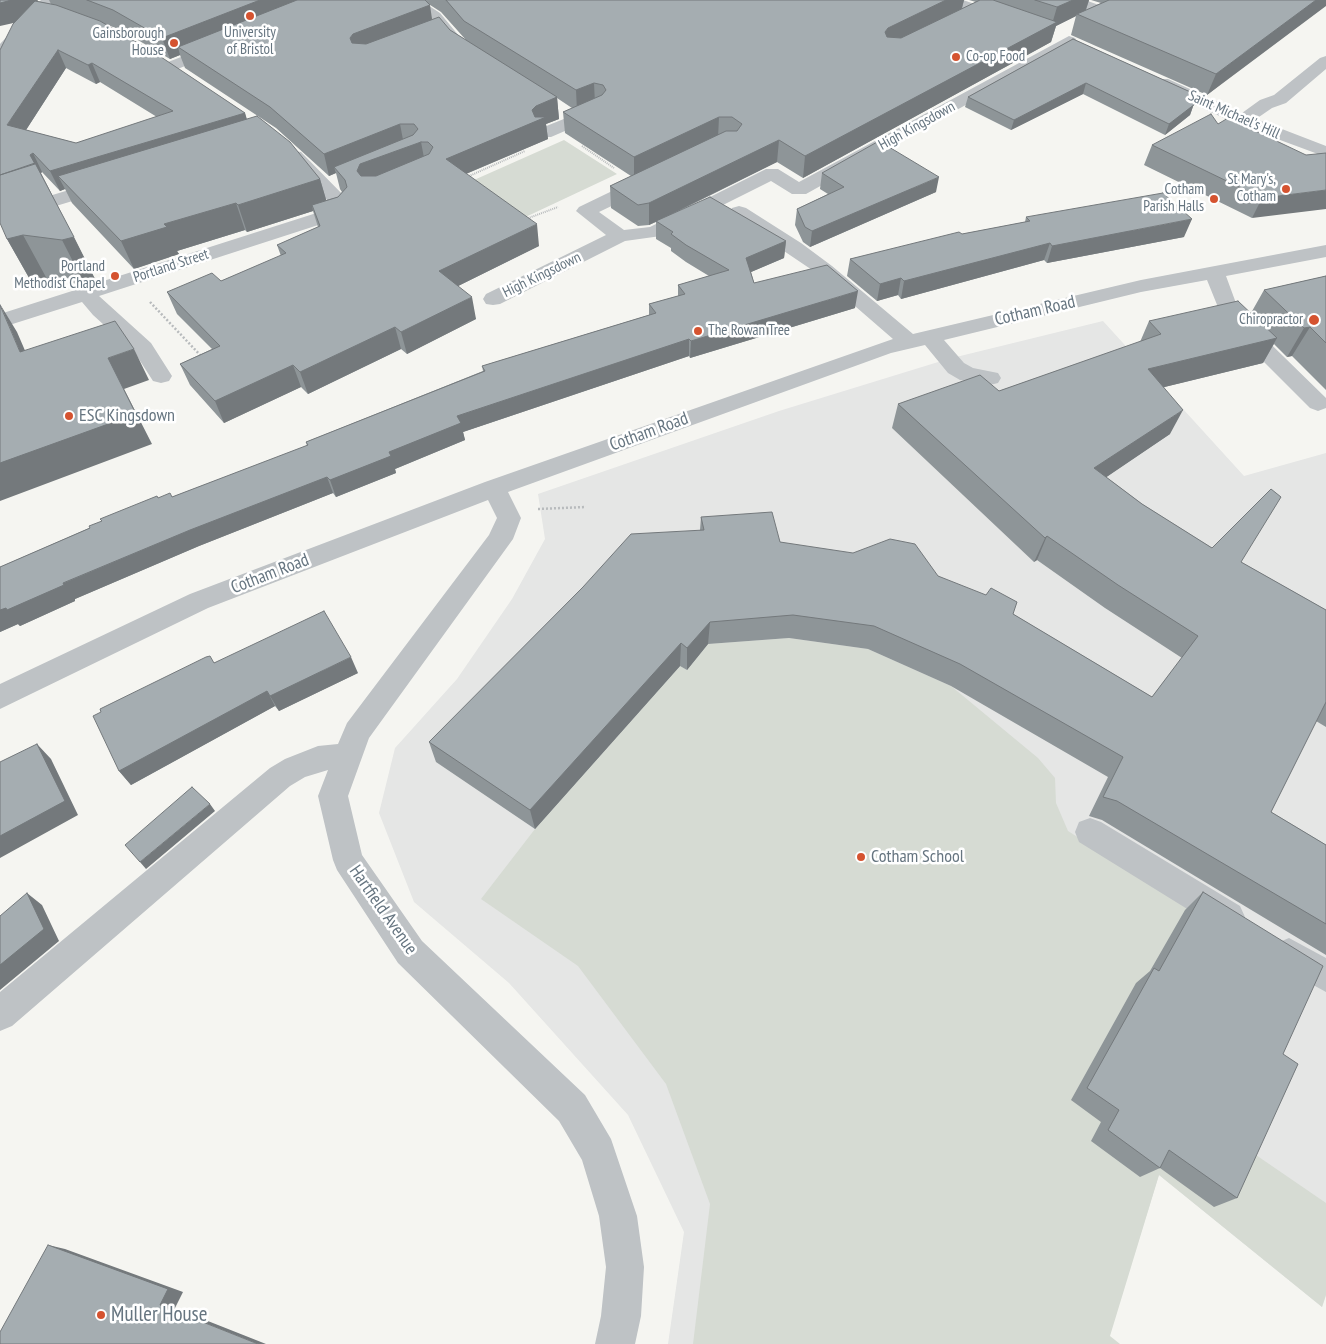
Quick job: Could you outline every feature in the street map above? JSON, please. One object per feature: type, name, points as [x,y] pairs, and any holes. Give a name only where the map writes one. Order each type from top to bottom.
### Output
[{"type":"street","points":[[410,0],[435,16],[460,46],[475,56]]},
{"type":"street","points":[[948,0],[1016,23]]},
{"type":"street","points":[[1070,0],[1106,12]]},
{"type":"street","points":[[1088,20],[1122,4]]},
{"type":"street","points":[[2,49],[43,6],[60,15]]},
{"type":"street","points":[[956,22],[981,10]]},
{"type":"street","points":[[428,36],[446,29]]},
{"type":"street","points":[[1052,35],[1069,34],[1086,48]]},
{"type":"street","name":"High Kingsdown","points":[[493,299],[620,236],[654,232],[768,171],[799,190],[1069,34]]},
{"type":"street","points":[[169,67],[232,42]]},
{"type":"street","points":[[154,58],[185,78]]},
{"type":"street","points":[[1243,120],[1266,104],[1280,99],[1326,60]]},
{"type":"street","name":"Saint Michael's Hill","points":[[1150,78],[1262,128],[1326,152]]},
{"type":"street","points":[[1262,128],[1279,109],[1280,99]]},
{"type":"street","points":[[560,110],[576,120]]},
{"type":"street","points":[[545,133],[596,111]]},
{"type":"street","name":"Portland Street","points":[[0,321],[336,214],[341,208],[334,183],[284,147]]},
{"type":"street","points":[[620,236],[586,211],[664,173]]},
{"type":"street","points":[[0,217],[121,180]]},
{"type":"street","points":[[755,216],[956,368],[968,375],[990,378]]},
{"type":"street","name":"Cotham Road","points":[[0,697],[199,601],[501,499],[918,339],[1141,286],[1326,251]]},
{"type":"street","points":[[1214,272],[1231,317],[1318,404]]},
{"type":"street","points":[[86,293],[100,310],[143,348],[160,376]]},
{"type":"street","name":"Hartfield Avenue","points":[[501,499],[509,518],[500,539],[357,732],[333,796],[348,860],[410,952],[572,1108],[598,1152],[618,1216],[625,1267],[621,1316],[615,1344]]},
{"type":"street","points":[[0,1014],[280,777],[295,768],[318,759],[348,755]]},
{"type":"street","points":[[1090,832],[1326,976]]},
{"type":"path","points":[[579,144],[620,171]]},
{"type":"path","points":[[465,178],[526,150]]},
{"type":"path","points":[[521,221],[565,205]]},
{"type":"path","points":[[129,279],[203,359]]},
{"type":"path","points":[[501,499],[586,507]]},
{"type":"shaded area","points":[[564,140],[617,174],[517,221],[465,184]]},
{"type":"shaded area","name":"Cotham School","points":[[1103,321],[1244,476],[1326,453],[1326,1295],[1322,1307],[1159,1175],[1108,1338],[1116,1344],[668,1344],[684,1232],[628,1115],[509,983],[414,902],[379,813],[395,748],[457,679],[512,599],[545,539],[538,494],[779,411],[948,359]]},
{"type":"shaded area","points":[[789,638],[868,649],[951,686],[1038,758],[1055,778],[1056,803],[1068,831],[1195,912],[1145,1079],[1326,1203],[1326,1295],[1322,1307],[1159,1175],[1110,1336],[1120,1344],[693,1344],[710,1204],[666,1084],[578,966],[481,899],[535,829],[680,666],[687,670],[708,644]]},
{"type":"building","points":[[0,0],[10,0],[0,3]]},
{"type":"building","points":[[87,0],[260,0],[162,38],[113,10]]},
{"type":"building","points":[[297,0],[425,0],[430,5],[353,34],[350,38],[352,43],[366,44],[439,17],[450,30],[557,97],[536,106],[532,110],[535,117],[546,117],[446,159],[537,224],[439,271],[472,297],[401,332],[395,327],[300,372],[293,365],[215,401],[180,364],[220,346],[167,292],[212,273],[221,281],[286,253],[277,245],[320,226],[312,205],[338,197],[347,187],[345,180],[334,167],[413,135],[418,129],[414,124],[400,124],[324,154],[270,107],[178,47]],"holes":[[[421,142],[428,142],[433,147],[429,154],[376,176],[361,176],[357,171],[360,164]]]},
{"type":"building","points":[[446,0],[946,0],[888,28],[885,32],[887,37],[901,38],[980,0],[993,0],[1057,22],[805,156],[779,140],[649,203],[638,205],[610,186],[726,131],[737,131],[742,124],[732,117],[719,117],[634,157],[563,112],[602,95],[606,90],[603,85],[594,83],[576,90],[464,21]]},
{"type":"building","points":[[1035,0],[1073,0],[1057,7]]},
{"type":"building","points":[[1109,0],[1316,0],[1216,74],[1077,14]]},
{"type":"building","points":[[35,1],[56,5],[100,21],[155,53],[245,113],[50,171],[33,153],[30,155],[35,164],[0,175],[0,50],[13,24]],"holes":[[[58,50],[88,65],[92,63],[173,111],[76,143],[7,125]]]},
{"type":"building","points":[[1073,39],[1197,95],[1191,100],[1195,104],[1169,124],[1086,83],[1014,120],[968,97]]},
{"type":"building","points":[[1211,114],[1218,124],[1228,118],[1306,155],[1326,153],[1326,190],[1262,198],[1152,145]]},
{"type":"building","points":[[257,116],[290,142],[320,179],[238,205],[236,203],[164,224],[167,227],[121,241],[58,176]]},
{"type":"building","points":[[879,141],[939,177],[812,231],[805,227],[797,209],[844,187],[822,173]]},
{"type":"building","points":[[35,163],[74,237],[62,240],[23,235],[7,239],[0,223],[0,175]]},
{"type":"building","points":[[1163,193],[1192,219],[1052,246],[1050,243],[904,281],[901,278],[880,284],[850,259],[959,232],[962,234],[1030,221],[1026,217]]},
{"type":"building","points":[[710,197],[786,241],[746,258],[754,283],[827,265],[858,291],[691,341],[689,339],[457,416],[461,423],[389,452],[391,456],[330,480],[327,477],[190,530],[63,583],[64,585],[7,610],[6,608],[0,610],[0,567],[90,528],[89,526],[102,521],[100,519],[157,496],[158,498],[170,493],[172,497],[308,445],[306,442],[485,371],[482,366],[656,313],[649,304],[685,294],[678,285],[729,270],[686,245],[671,234],[673,232],[656,221]]},
{"type":"building","points":[[1326,276],[1326,343],[1310,327],[1304,328],[1264,290]]},
{"type":"building","points":[[1238,301],[1277,338],[1148,369],[1183,410],[1094,468],[1142,504],[1212,548],[1271,489],[1281,497],[1241,562],[1326,610],[1326,702],[1271,812],[1326,845],[1326,924],[1117,801],[1103,797],[1123,757],[960,664],[874,626],[793,615],[710,622],[687,648],[681,643],[530,810],[429,742],[583,587],[631,534],[704,530],[701,517],[772,512],[780,542],[853,553],[890,539],[915,544],[938,576],[986,595],[991,588],[1017,602],[1013,614],[1152,697],[1198,636],[1118,585],[1047,536],[1045,538],[898,404],[980,375],[999,391],[1161,334],[1149,321]]},
{"type":"building","name":"ESC Kingsdown","points":[[0,305],[20,352],[115,321],[134,349],[108,358],[136,414],[0,463]]},
{"type":"building","points":[[324,611],[351,657],[270,696],[267,691],[119,771],[93,716],[101,712],[100,709],[206,657],[210,656],[214,663]]},
{"type":"building","points":[[37,744],[65,801],[0,836],[0,762]]},
{"type":"building","points":[[192,787],[210,804],[140,862],[125,845]]},
{"type":"building","points":[[1203,892],[1323,966],[1283,1054],[1298,1064],[1237,1198],[1169,1150],[1160,1168],[1108,1130],[1119,1110],[1087,1088],[1154,968],[1159,971]]},
{"type":"building","points":[[27,893],[44,929],[0,965],[0,916]]},
{"type":"building","name":"Muller House","points":[[48,1245],[168,1289],[160,1305],[258,1344],[0,1344],[0,1332]]},
{"type":"place","name":"University of Bristol","points":[[250,16]]},
{"type":"place","name":"Gainsborough House","points":[[174,43]]},
{"type":"place","name":"Co-op Food","points":[[956,57]]},
{"type":"place","name":"St Mary's, Cotham","points":[[1286,189]]},
{"type":"place","name":"Cotham Parish Halls","points":[[1214,199]]},
{"type":"place","name":"Portland Methodist Chapel","points":[[115,276]]},
{"type":"place","name":"Chiropractor","points":[[1314,320]]},
{"type":"place","name":"The Rowan Tree","points":[[698,331]]},
{"type":"place","name":"ESC Kingsdown","points":[[69,416]]},
{"type":"place","name":"Cotham School","points":[[861,857]]},
{"type":"place","name":"Muller House","points":[[101,1315]]}]
